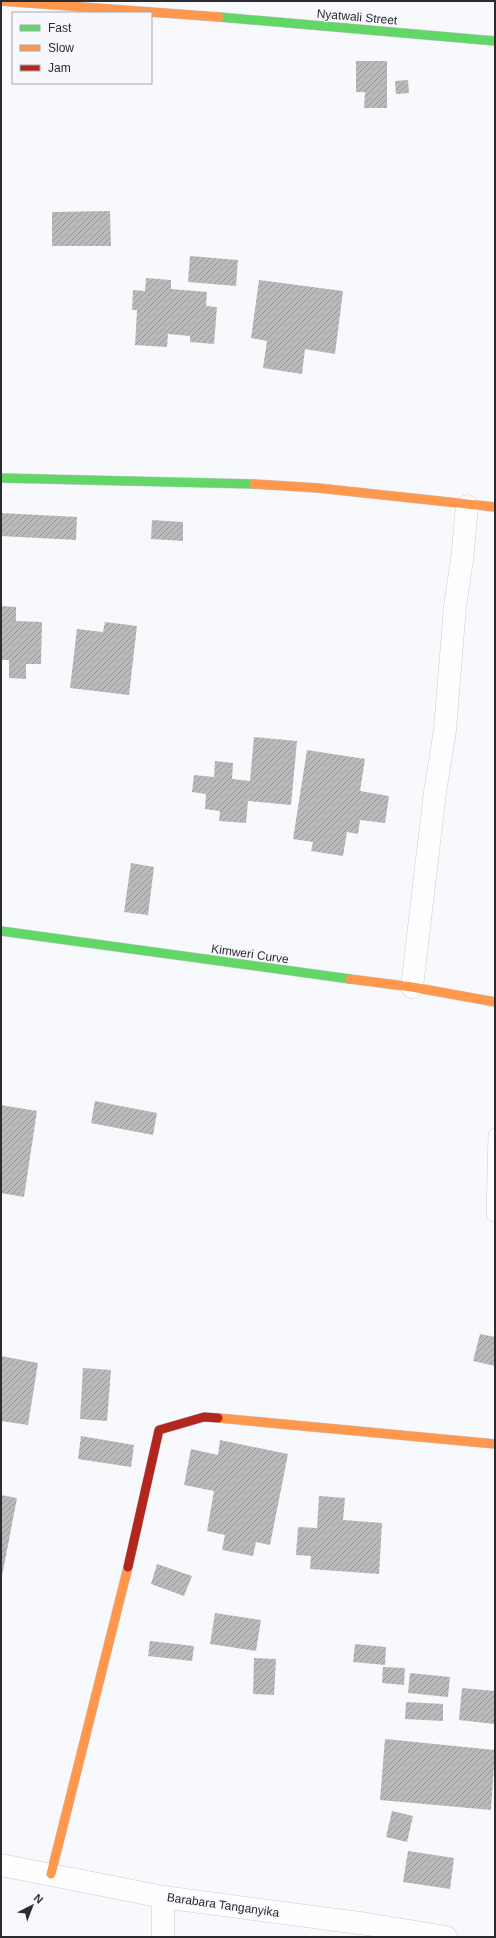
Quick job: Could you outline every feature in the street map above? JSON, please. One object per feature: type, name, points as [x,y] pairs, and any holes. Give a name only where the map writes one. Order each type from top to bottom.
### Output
[{"type":"street","name":"Nyatwali Street","points":[[1,1],[151,12]]},
{"type":"street","name":"Nyatwali Street","points":[[152,12],[287,22],[495,41]]},
{"type":"street","points":[[1,478],[44,481],[173,482],[318,488],[467,506],[495,507]]},
{"type":"street","points":[[412,987],[435,792],[445,730],[455,606],[462,560],[467,506]]},
{"type":"street","name":"Kimweri Curve","points":[[1,931],[412,987],[495,1002]]},
{"type":"street","points":[[51,1874],[134,1543],[159,1430],[204,1418],[495,1444]]},
{"type":"street","name":"Barabara Tanganyika","points":[[1,1866],[51,1874],[163,1897],[367,1924],[446,1937]]},
{"type":"street","points":[[163,1897],[163,1937]]},
{"type":"lane","points":[[493,1215],[495,1135]]},
{"type":"building","points":[[356,61],[387,61],[387,108],[364,108],[365,92],[356,92]]},
{"type":"building","points":[[408,80],[409,93],[396,94],[395,81]]},
{"type":"building","points":[[110,211],[111,246],[52,246],[52,212]]},
{"type":"building","points":[[190,256],[238,260],[236,286],[188,282]]},
{"type":"building","points":[[146,278],[171,280],[171,289],[207,292],[206,306],[217,307],[214,344],[190,342],[190,336],[168,334],[167,347],[135,345],[137,310],[132,310],[133,290],[145,291]]},
{"type":"building","points":[[259,280],[343,291],[335,354],[305,349],[302,374],[263,368],[267,341],[251,338]]},
{"type":"building","points":[[1,513],[77,517],[76,540],[1,536]]},
{"type":"building","points":[[152,520],[183,522],[183,541],[151,539]]},
{"type":"building","points":[[1,606],[16,607],[16,621],[42,622],[41,664],[26,664],[26,679],[9,678],[9,660],[1,660]]},
{"type":"building","points":[[105,622],[137,626],[129,695],[70,688],[77,629],[103,632]]},
{"type":"building","points":[[254,737],[297,741],[291,805],[248,801],[246,823],[219,821],[220,811],[205,809],[206,794],[192,792],[194,775],[214,777],[215,761],[233,763],[232,779],[250,781]]},
{"type":"building","points":[[307,750],[365,759],[360,791],[389,796],[385,823],[360,820],[358,834],[347,832],[343,856],[311,851],[313,842],[293,839]]},
{"type":"building","points":[[131,863],[154,867],[148,915],[124,912]]},
{"type":"building","points":[[95,1101],[157,1113],[153,1135],[91,1123]]},
{"type":"building","points":[[1,1105],[37,1111],[24,1197],[1,1193]]},
{"type":"building","points":[[480,1334],[495,1337],[495,1366],[473,1361]]},
{"type":"building","points":[[1,1356],[38,1363],[28,1425],[1,1421]]},
{"type":"building","points":[[83,1368],[111,1370],[107,1421],[80,1419]]},
{"type":"building","points":[[81,1436],[134,1445],[131,1467],[78,1459]]},
{"type":"building","points":[[220,1440],[288,1454],[270,1545],[256,1542],[253,1556],[222,1550],[225,1535],[207,1531],[214,1491],[184,1485],[191,1449],[218,1455]]},
{"type":"building","points":[[1,1495],[17,1498],[2,1576],[1,1576]]},
{"type":"building","points":[[319,1496],[345,1498],[343,1520],[382,1523],[379,1574],[310,1569],[311,1556],[296,1555],[298,1527],[317,1528]]},
{"type":"building","points":[[157,1564],[192,1576],[184,1596],[151,1584]]},
{"type":"building","points":[[215,1613],[261,1620],[256,1651],[210,1644]]},
{"type":"building","points":[[150,1641],[194,1646],[192,1661],[148,1656]]},
{"type":"building","points":[[355,1644],[386,1647],[385,1665],[353,1662]]},
{"type":"building","points":[[254,1658],[276,1659],[274,1695],[253,1694]]},
{"type":"building","points":[[383,1667],[405,1668],[404,1685],[382,1683]]},
{"type":"building","points":[[410,1673],[450,1677],[448,1697],[408,1693]]},
{"type":"building","points":[[462,1688],[495,1691],[495,1724],[459,1720]]},
{"type":"building","points":[[406,1702],[443,1704],[443,1721],[405,1719]]},
{"type":"building","points":[[385,1739],[495,1750],[491,1810],[380,1800]]},
{"type":"building","points":[[392,1811],[413,1816],[407,1842],[386,1837]]},
{"type":"building","points":[[408,1851],[454,1858],[450,1889],[403,1882]]},
{"type":"traffic: fast","points":[[219,17],[495,41]]},
{"type":"traffic: fast","points":[[1,478],[254,484]]},
{"type":"traffic: fast","points":[[1,931],[350,979]]},
{"type":"traffic: slow","points":[[1,1],[151,12]]},
{"type":"traffic: slow","points":[[152,12],[219,17]]},
{"type":"traffic: slow","points":[[254,484],[318,488],[495,507]]},
{"type":"traffic: slow","points":[[350,979],[412,987],[495,1002]]},
{"type":"traffic: slow","points":[[218,1418],[495,1444]]},
{"type":"traffic: slow","points":[[51,1874],[128,1567]]},
{"type":"traffic: jam","points":[[128,1567],[159,1430],[204,1417],[218,1418]]}]
